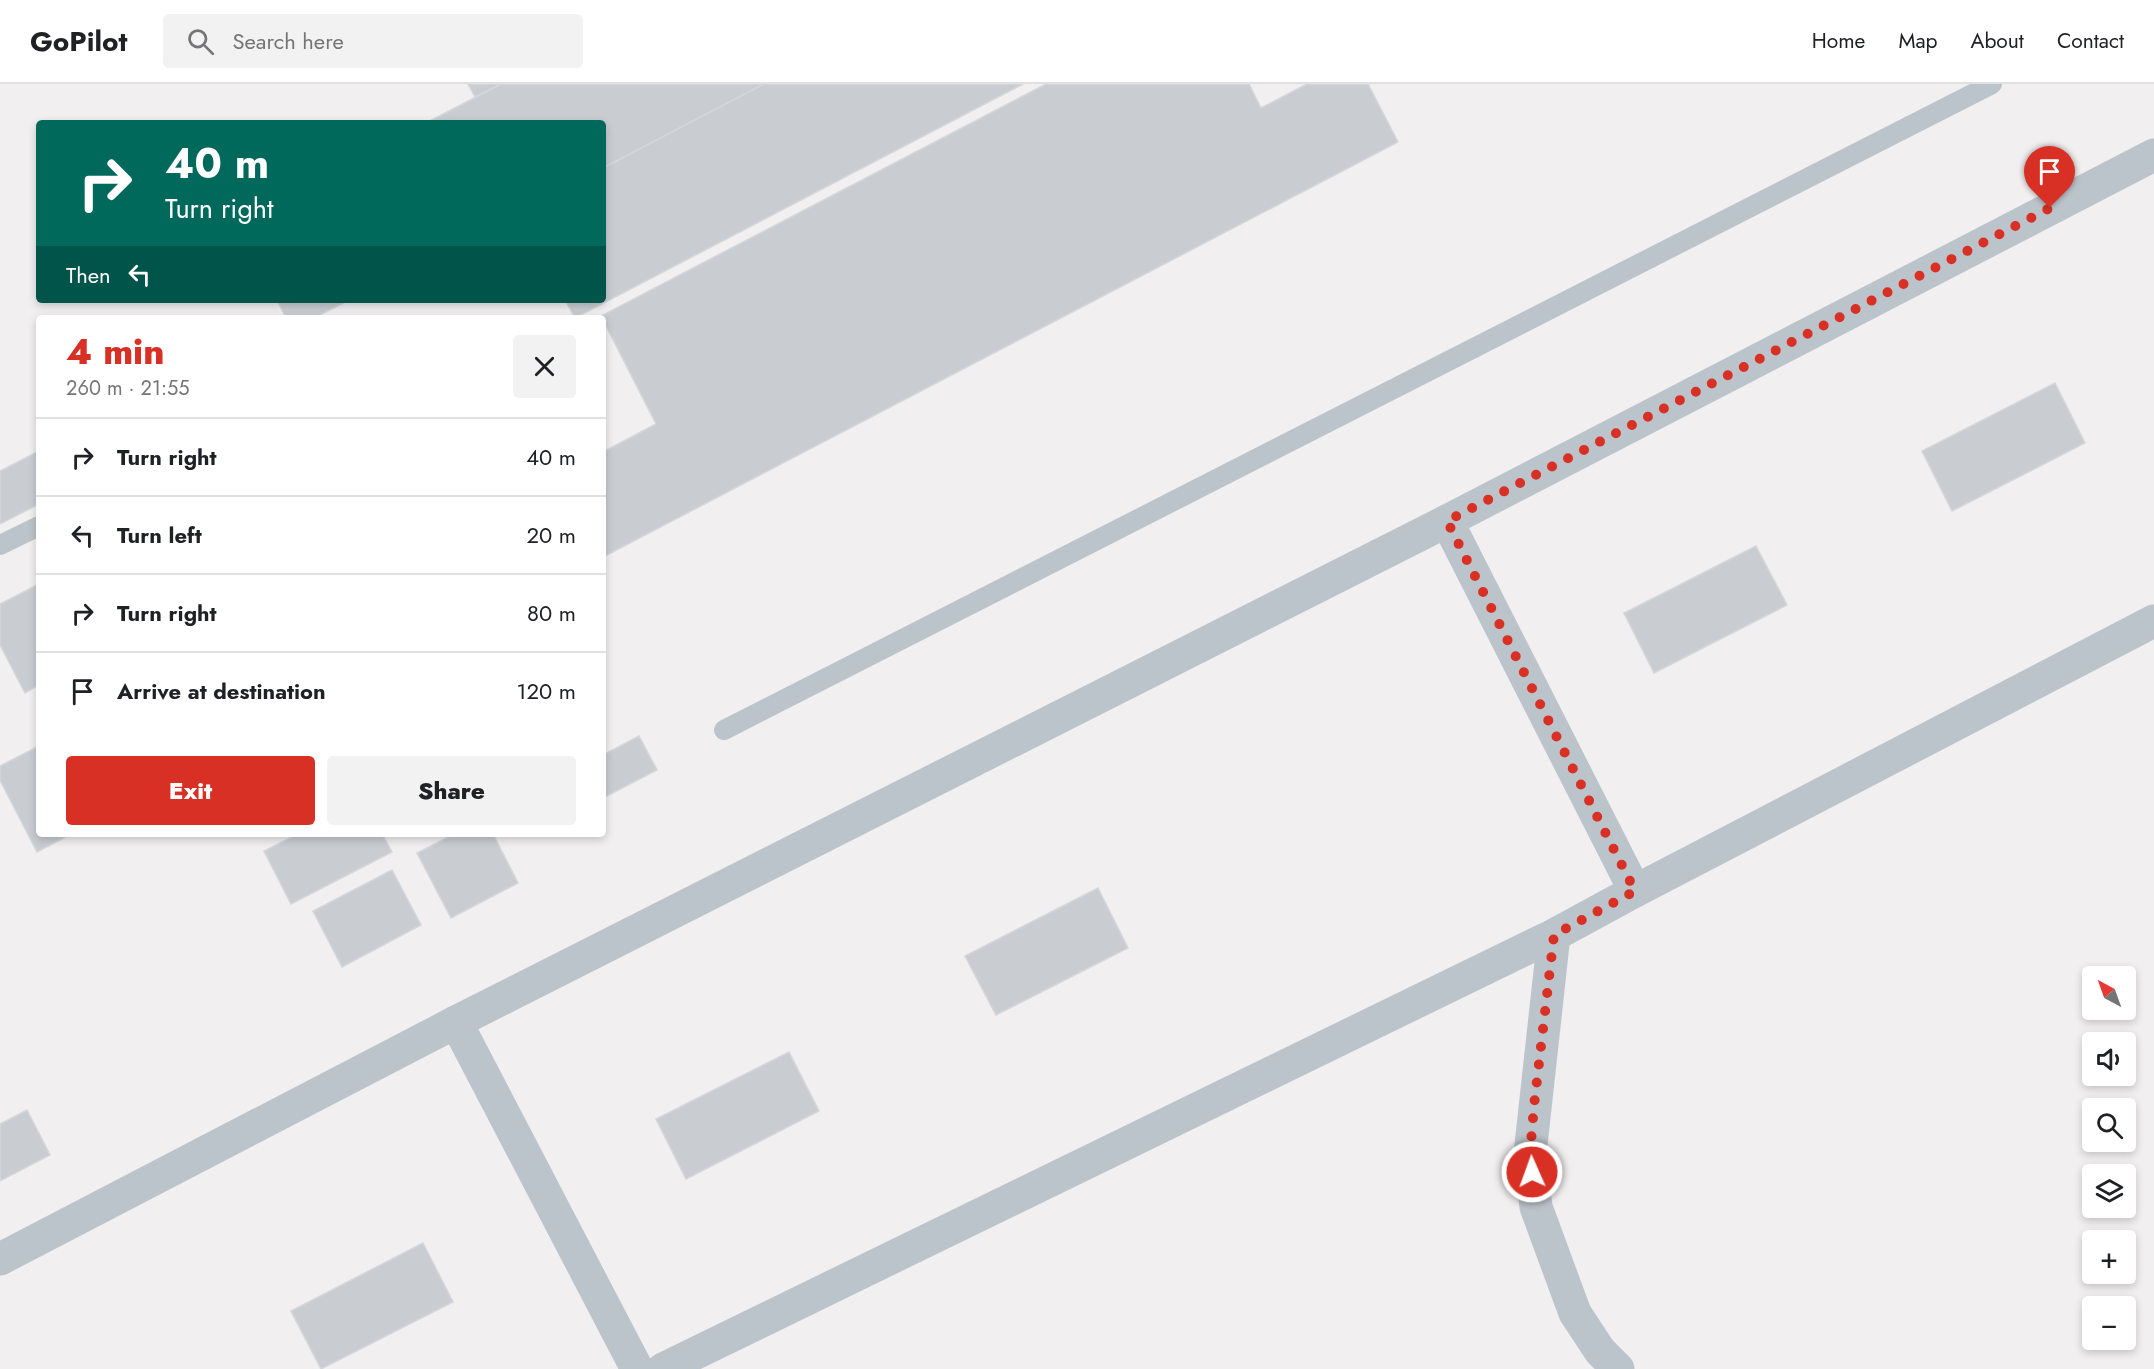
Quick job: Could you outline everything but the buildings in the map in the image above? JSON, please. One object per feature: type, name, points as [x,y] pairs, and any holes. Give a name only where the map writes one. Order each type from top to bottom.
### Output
[{"type":"street","points":[[0,1259],[456,1022],[1447,521],[2154,155]]},
{"type":"street","points":[[1447,521],[1635,891]]},
{"type":"street","points":[[663,1369],[1554,935],[2154,621]]},
{"type":"street","points":[[1554,935],[1530,1154],[1536,1207],[1575,1313],[1600,1352],[1618,1369]]},
{"type":"street","points":[[456,1022],[638,1369]]},
{"type":"lane","points":[[724,730],[1992,84]]},
{"type":"lane","points":[[0,545],[36,527]]},
{"type":"route","points":[[1532,1172],[1530,1154],[1534,1106],[1554,935],[1635,891],[1447,521],[2050,208]]}]
